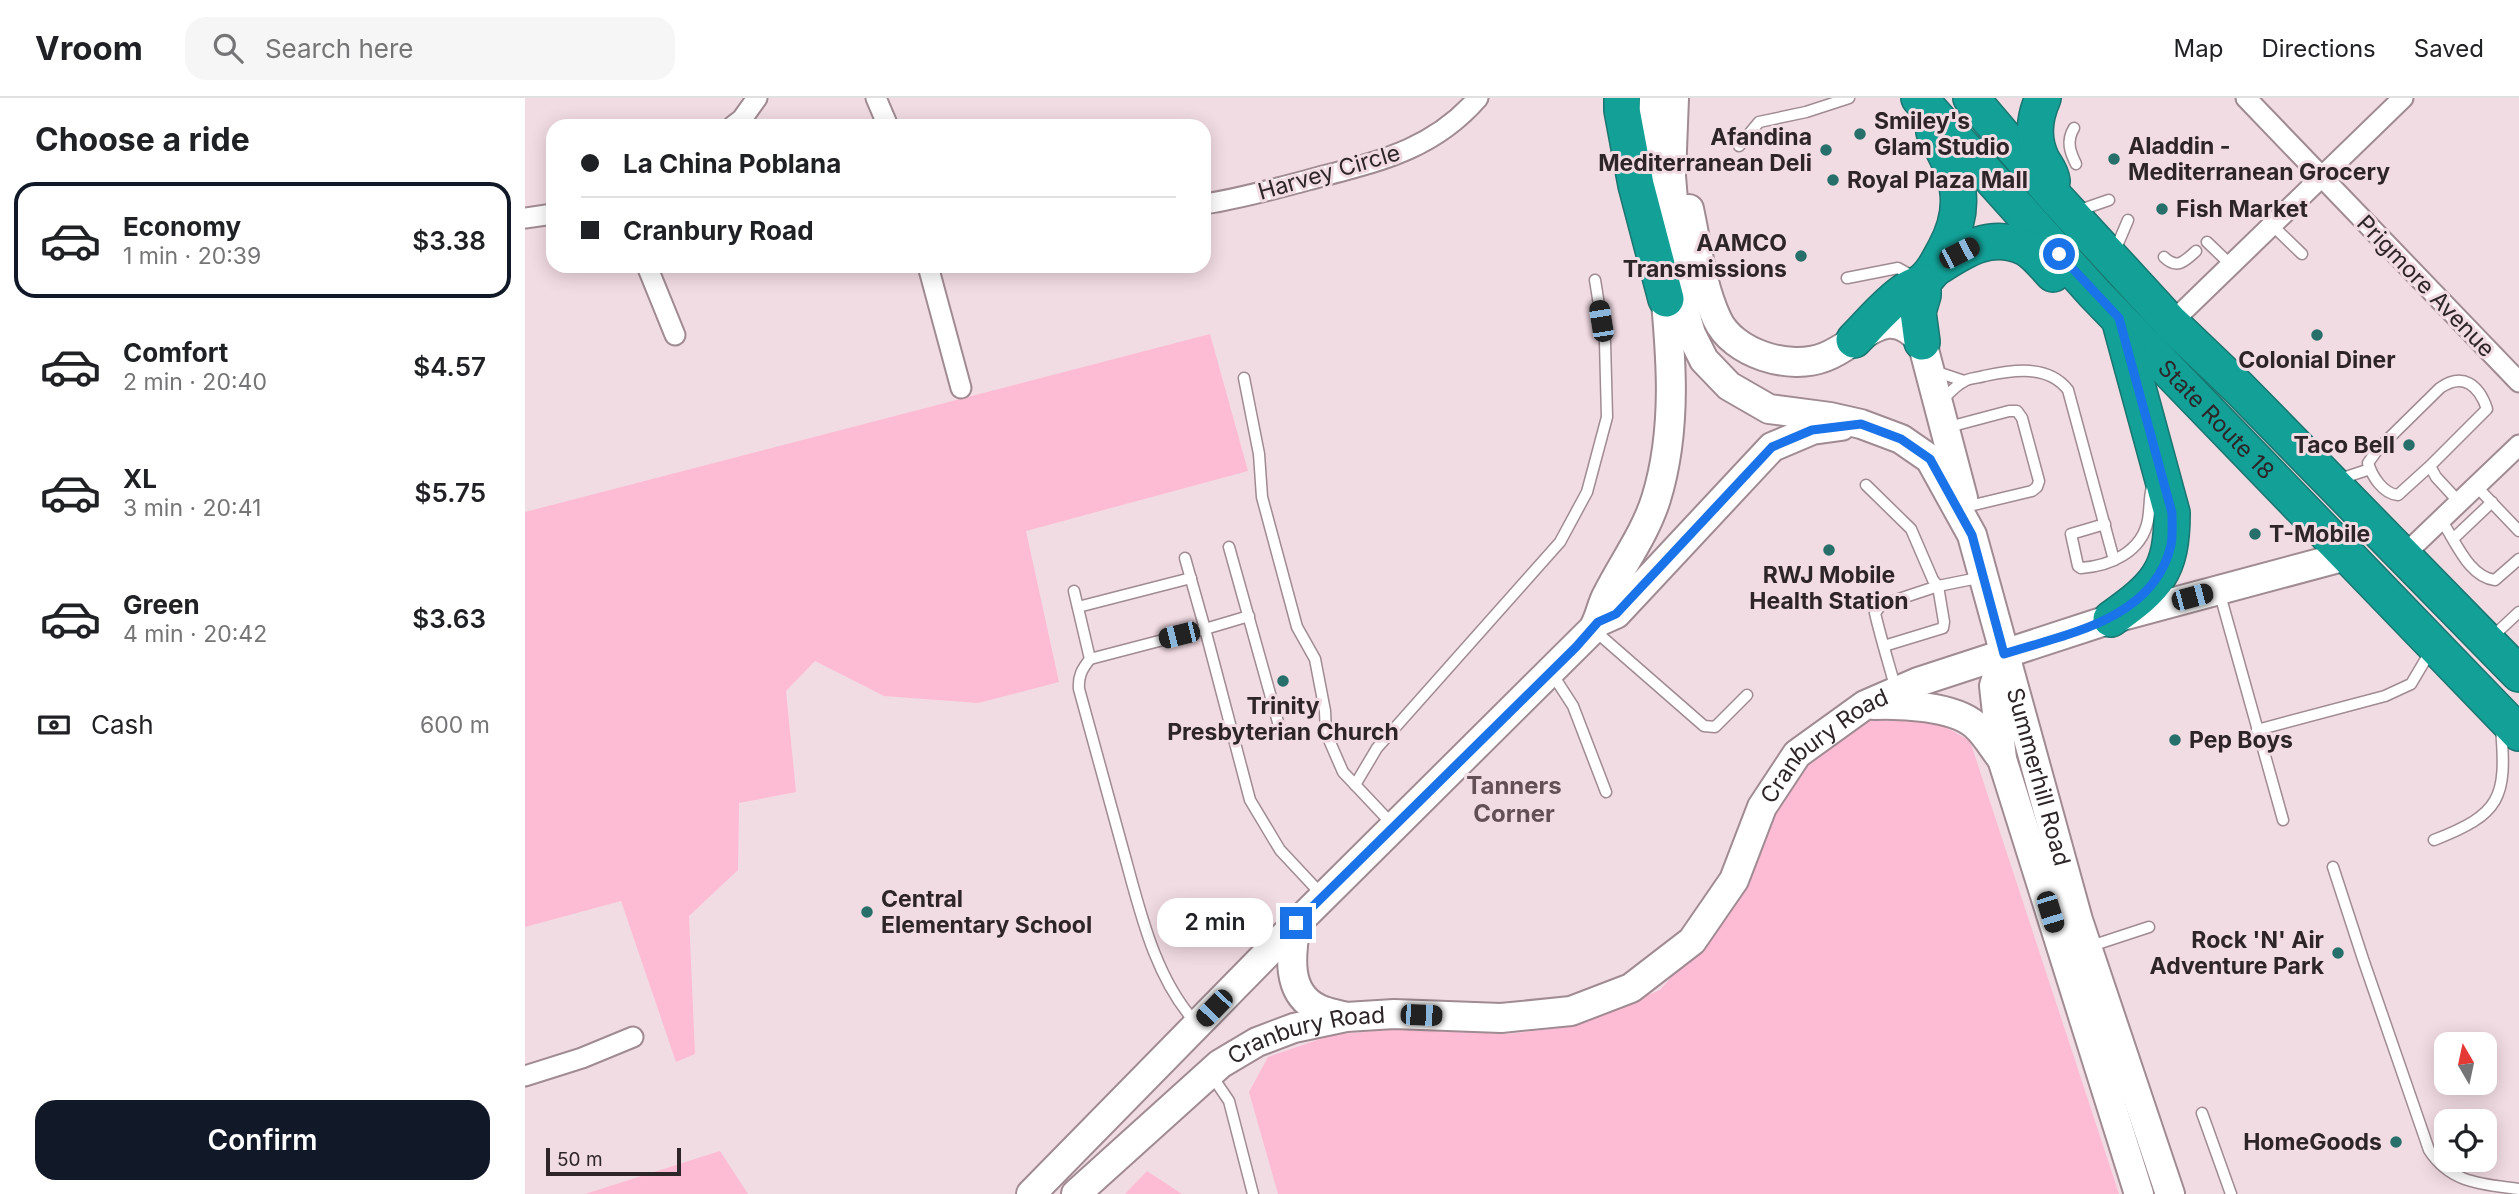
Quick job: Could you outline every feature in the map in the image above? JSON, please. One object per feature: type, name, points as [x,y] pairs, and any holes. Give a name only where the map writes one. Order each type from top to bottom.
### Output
[{"type":"highway","points":[[1622,98],[1636,185],[1666,299]]},
{"type":"highway","points":[[1917,98],[1952,164],[1959,187],[1959,207],[1952,236],[1928,276],[1918,312],[1926,356]]},
{"type":"highway","name":"State Route 18","points":[[1917,98],[2094,293],[2509,723]]},
{"type":"highway","name":"State Route 18","points":[[1971,98],[2063,206],[2171,323],[2240,389],[2519,674]]},
{"type":"highway","points":[[2043,98],[2037,111],[2035,137],[2041,158],[2063,206]]},
{"type":"highway","points":[[1854,340],[1906,289],[1977,244],[1998,240],[2026,247],[2063,284],[2094,293]]},
{"type":"highway","points":[[2111,619],[2145,595],[2163,570],[2172,543],[2172,513],[2119,318]]},
{"type":"main road","points":[[1596,625],[1605,597],[1635,547],[1656,500],[1667,452],[1672,404],[1666,299],[1651,154],[1654,98]]},
{"type":"main road","points":[[1673,109],[1704,285],[1718,322],[1742,347],[1764,357],[1796,362],[1825,358],[1882,324],[1910,328],[1926,356],[1942,416],[1961,508]]},
{"type":"main road","points":[[1673,109],[1671,176],[1681,299],[1691,334],[1705,360],[1729,386],[1769,409],[1861,424],[1901,439],[1930,459],[1961,508],[1972,535],[2004,654]]},
{"type":"main road","points":[[1031,1194],[1296,923],[1596,625],[1616,614],[1772,447],[1812,430],[1861,424]]},
{"type":"main road","name":"Cranbury Road","points":[[1076,1194],[1220,1064],[1257,1042],[1294,1027],[1346,1017],[1394,1014],[1501,1018],[1571,1011],[1631,988],[1692,941],[1734,880],[1762,807],[1797,754],[1864,705],[1896,691],[2111,619],[2346,556]]},
{"type":"main road","name":"Summerhill Road","points":[[2004,654],[1994,686],[2002,759],[2139,1194]]},
{"type":"main road","name":"Summerhill Road","points":[[2004,654],[2087,948],[2170,1194]]},
{"type":"main road","points":[[1864,705],[1903,704],[1942,710],[1974,724],[2002,759]]},
{"type":"main road","points":[[1296,923],[1292,948],[1293,977],[1302,997],[1318,1009],[1346,1017]]},
{"type":"street","points":[[739,119],[757,98]]},
{"type":"street","points":[[876,98],[885,119]]},
{"type":"street","name":"Harvey Circle","points":[[1211,203],[1279,188],[1387,159],[1427,140],[1460,119],[1478,98]]},
{"type":"street","name":"Prigmore Avenue","points":[[2246,98],[2519,382]]},
{"type":"street","points":[[2171,323],[2403,98]]},
{"type":"street","points":[[525,218],[546,215]]},
{"type":"street","points":[[650,273],[675,335]]},
{"type":"street","points":[[930,273],[961,388]]},
{"type":"street","points":[[2404,555],[2519,445]]},
{"type":"street","points":[[525,1076],[582,1058],[633,1037]]},
{"type":"lane","points":[[1739,146],[1759,122],[1806,112],[1849,98]]},
{"type":"lane","points":[[2074,128],[2069,149],[2076,164]]},
{"type":"lane","points":[[2063,206],[2109,200]]},
{"type":"lane","points":[[2112,257],[2128,220]]},
{"type":"lane","points":[[2272,225],[2302,254]]},
{"type":"lane","points":[[2207,242],[2231,265]]},
{"type":"lane","points":[[2164,257],[2175,264],[2181,264],[2196,251]]},
{"type":"lane","points":[[1847,278],[1898,268],[1928,276]]},
{"type":"lane","points":[[1355,785],[1377,748],[1560,542],[1587,492],[1607,417],[1605,342],[1595,280]]},
{"type":"lane","points":[[1926,356],[1963,381],[2021,370],[2043,373],[2061,381],[2068,390],[2114,561]]},
{"type":"lane","points":[[1244,378],[1259,454],[1262,497],[1297,627],[1315,659],[1325,710],[1326,733],[1343,772],[1394,826]]},
{"type":"lane","points":[[2457,380],[2470,383],[2487,409],[2430,466],[2397,495],[2391,495],[2368,463],[2378,449],[2440,388],[2457,380]]},
{"type":"lane","points":[[1942,416],[1963,381]]},
{"type":"lane","points":[[1942,416],[2017,411],[2022,418],[2039,481],[2032,491],[1961,508]]},
{"type":"lane","points":[[2430,466],[2436,477],[2459,502]]},
{"type":"lane","points":[[2105,524],[2071,534],[2078,566],[2085,568],[2114,561],[2137,545],[2144,533],[2150,492],[2160,467]]},
{"type":"lane","points":[[2327,479],[2341,479],[2370,469]]},
{"type":"lane","points":[[1866,485],[1911,529],[1938,586],[1944,622],[1943,628],[1884,646]]},
{"type":"lane","points":[[2476,486],[2519,531]]},
{"type":"lane","points":[[2454,538],[2492,502]]},
{"type":"lane","points":[[2441,520],[2473,567],[2488,579],[2495,580],[2502,576],[2519,559]]},
{"type":"lane","points":[[1229,547],[1281,733]]},
{"type":"lane","points":[[1185,558],[1250,800],[1280,850],[1323,897]]},
{"type":"lane","points":[[1896,691],[1875,612],[1881,605],[1938,586],[1983,576]]},
{"type":"lane","points":[[1078,607],[1191,578]]},
{"type":"lane","points":[[2219,590],[2283,820]]},
{"type":"lane","points":[[1074,591],[1090,659]]},
{"type":"lane","points":[[2488,642],[2519,612]]},
{"type":"lane","points":[[1198,1025],[1184,1010],[1168,984],[1152,945],[1078,679],[1090,659],[1249,617]]},
{"type":"lane","points":[[1596,625],[1704,726],[1715,727],[1747,695]]},
{"type":"lane","points":[[2257,730],[2385,696],[2411,684],[2434,646]]},
{"type":"lane","points":[[1550,672],[1573,706],[1606,792]]},
{"type":"lane","points":[[2434,840],[2479,820],[2491,809],[2503,779],[2509,723]]},
{"type":"lane","points":[[2333,867],[2422,1134],[2430,1150],[2442,1166],[2456,1177],[2471,1183],[2519,1189]]},
{"type":"lane","points":[[2087,948],[2149,927]]},
{"type":"lane","points":[[1210,1073],[1229,1101],[1253,1194]]},
{"type":"lane","points":[[2202,1113],[2231,1194]]},
{"type":"shaded area","points":[[1210,334],[1248,471],[1026,531],[1059,682],[978,703],[884,696],[815,661],[786,691],[796,792],[739,803],[738,870],[689,916],[695,1054],[676,1062],[621,901],[525,927],[525,512]]},
{"type":"shaded area","points":[[1869,713],[1932,719],[1970,741],[2119,1194],[1278,1194],[1249,1092],[1268,1057],[1332,1035],[1405,1028],[1508,1034],[1574,1026],[1660,990],[1741,897],[1775,808],[1809,759]]},
{"type":"shaded area","points":[[720,1151],[748,1194],[585,1194]]},
{"type":"shaded area","points":[[1147,1171],[1182,1194],[1125,1194]]},
{"type":"place","name":"Smiley's Glam Studio","points":[[1860,134]]},
{"type":"place","name":"Afandina Mediterranean Deli","points":[[1826,150]]},
{"type":"place","name":"Aladdin - Mediterranean Grocery","points":[[2114,159]]},
{"type":"place","name":"Royal Plaza Mall","points":[[1833,180]]},
{"type":"place","name":"Fish Market","points":[[2162,209]]},
{"type":"place","name":"AAMCO Transmissions","points":[[1801,256]]},
{"type":"place","name":"Colonial Diner","points":[[2317,335]]},
{"type":"place","name":"Taco Bell","points":[[2409,445]]},
{"type":"place","name":"T-Mobile","points":[[2255,534]]},
{"type":"place","name":"RWJ Mobile Health Station","points":[[1829,550]]},
{"type":"place","name":"Trinity Presbyterian Church","points":[[1283,681]]},
{"type":"place","name":"Pep Boys","points":[[2175,740]]},
{"type":"place","name":"Central Elementary School","points":[[867,912]]},
{"type":"place","name":"Rock 'N' Air Adventure Park","points":[[2338,953]]},
{"type":"place","name":"HomeGoods","points":[[2396,1142]]},
{"type":"district","name":"Tanners Corner","points":[[1514,800]]},
{"type":"route","points":[[1296,923],[1576,647],[1598,622],[1616,614],[1772,447],[1812,430],[1861,424],[1901,439],[1930,459],[1972,535],[2004,654],[2111,619],[2145,595],[2163,570],[2172,543],[2172,513],[2119,318],[2059,254]]}]
